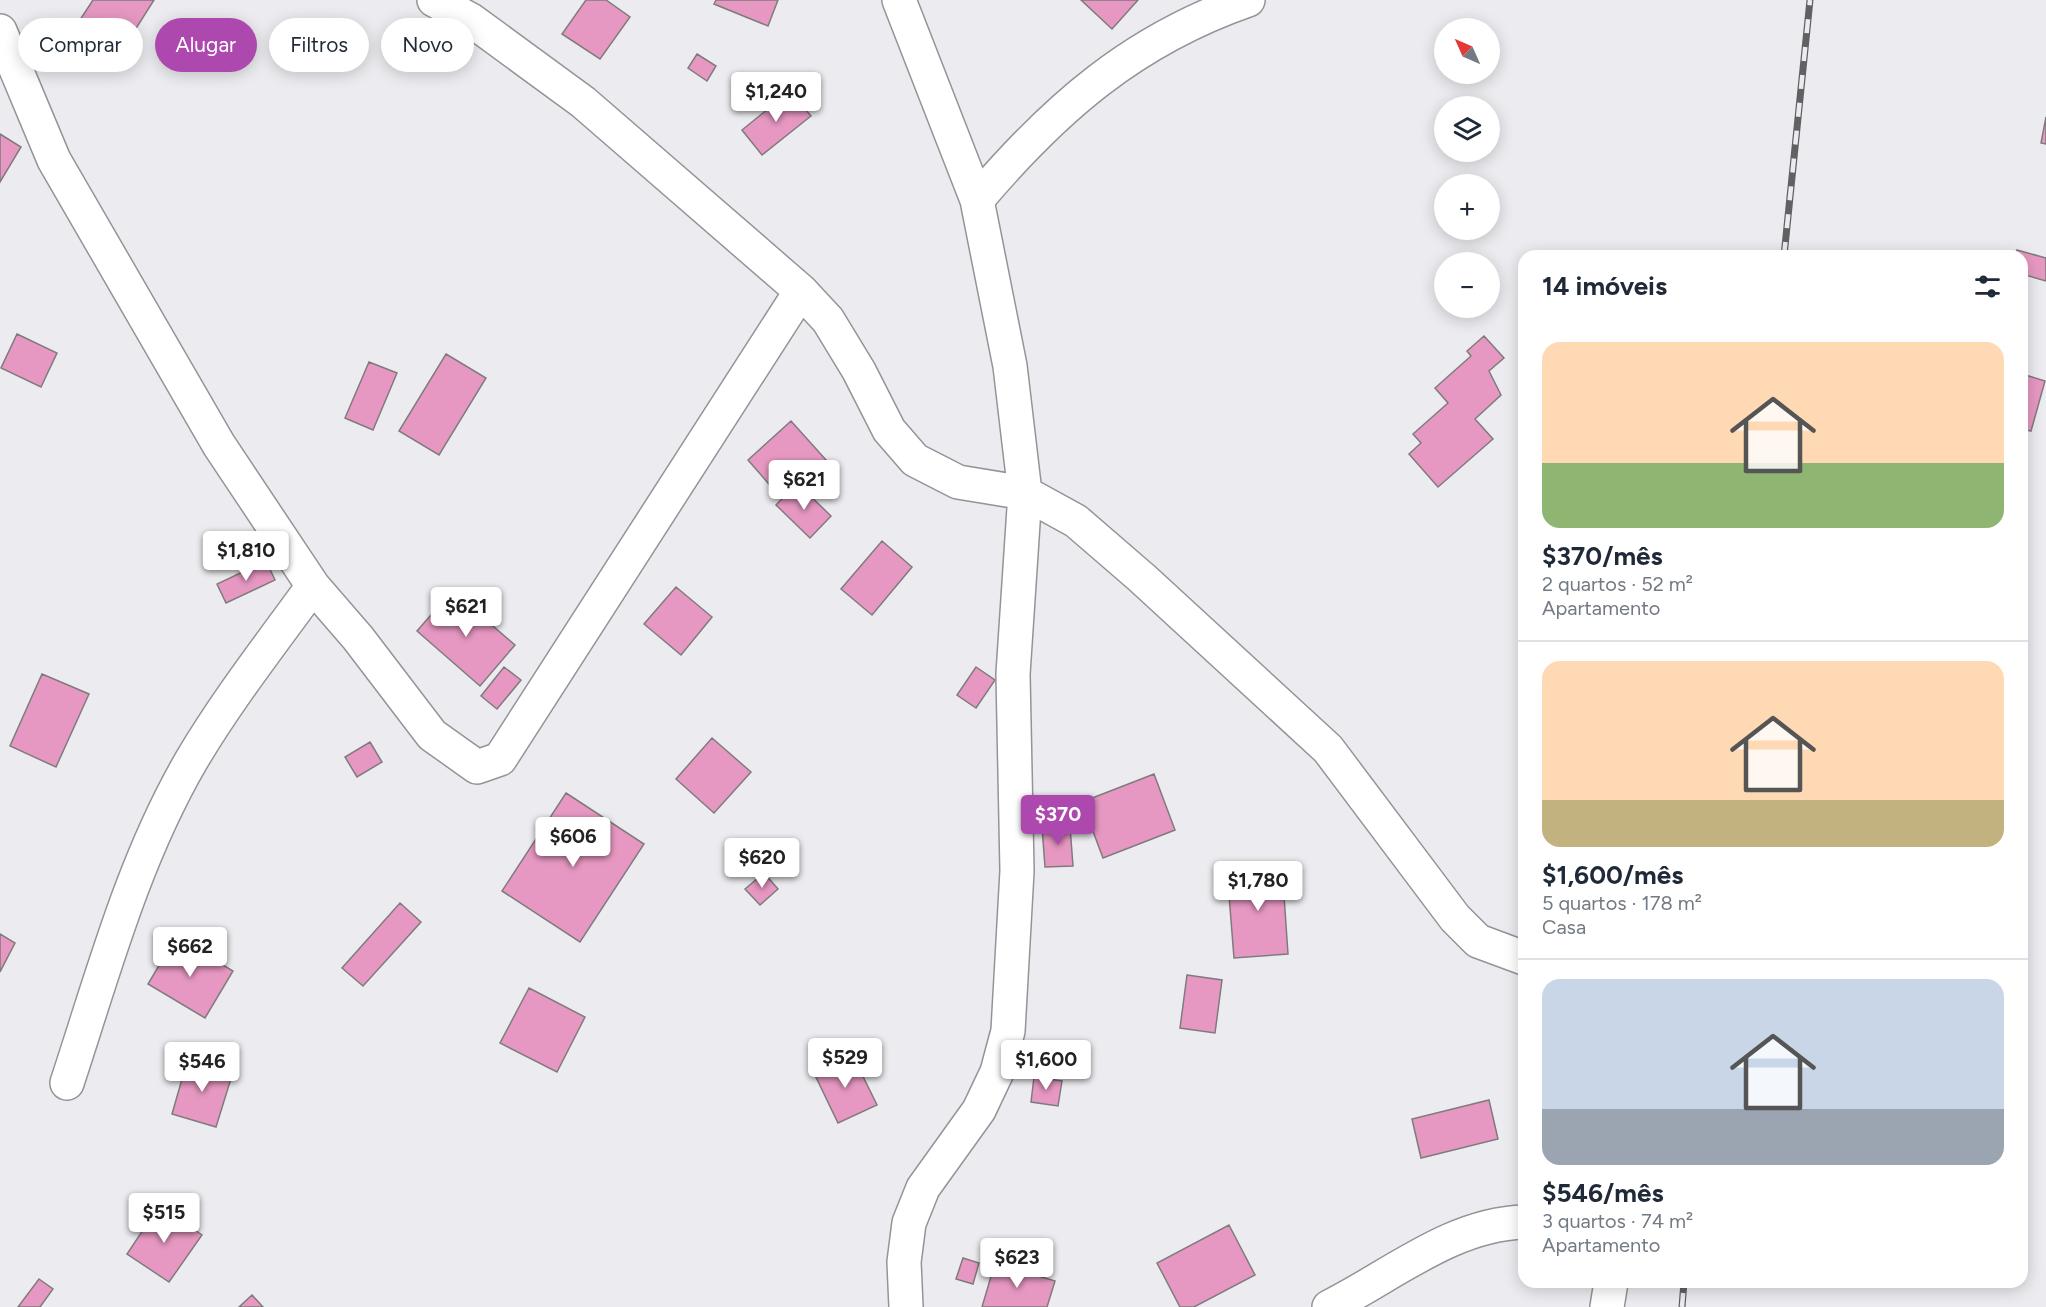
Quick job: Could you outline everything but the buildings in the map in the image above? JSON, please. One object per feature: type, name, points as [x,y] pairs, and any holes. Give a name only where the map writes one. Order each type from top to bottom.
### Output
[{"type":"street","points":[[434,0],[471,20],[583,102],[801,291],[828,320],[859,370],[889,430],[915,460],[958,482],[1024,493],[1076,521],[1142,578],[1328,749],[1455,918],[1478,941],[1518,956]]},
{"type":"street","points":[[899,0],[977,200],[1010,366],[1024,493],[1013,674],[1017,871],[1008,1031],[997,1072],[979,1110],[923,1188],[909,1223],[904,1262],[906,1307]]},
{"type":"street","points":[[977,200],[1009,162],[1101,76],[1151,43],[1211,13],[1248,0]]},
{"type":"street","points":[[0,31],[54,160],[219,445],[313,586],[358,638],[432,735],[477,766],[500,759],[801,291]]},
{"type":"street","points":[[68,1083],[128,895],[156,830],[190,763],[230,701],[313,586]]},
{"type":"street","points":[[1329,1307],[1454,1238],[1480,1227],[1518,1223]]},
{"type":"street","points":[[1607,1307],[1610,1288]]},
{"type":"railway","points":[[1785,250],[1810,0]]},
{"type":"railway","points":[[1682,1307],[1684,1288]]}]
